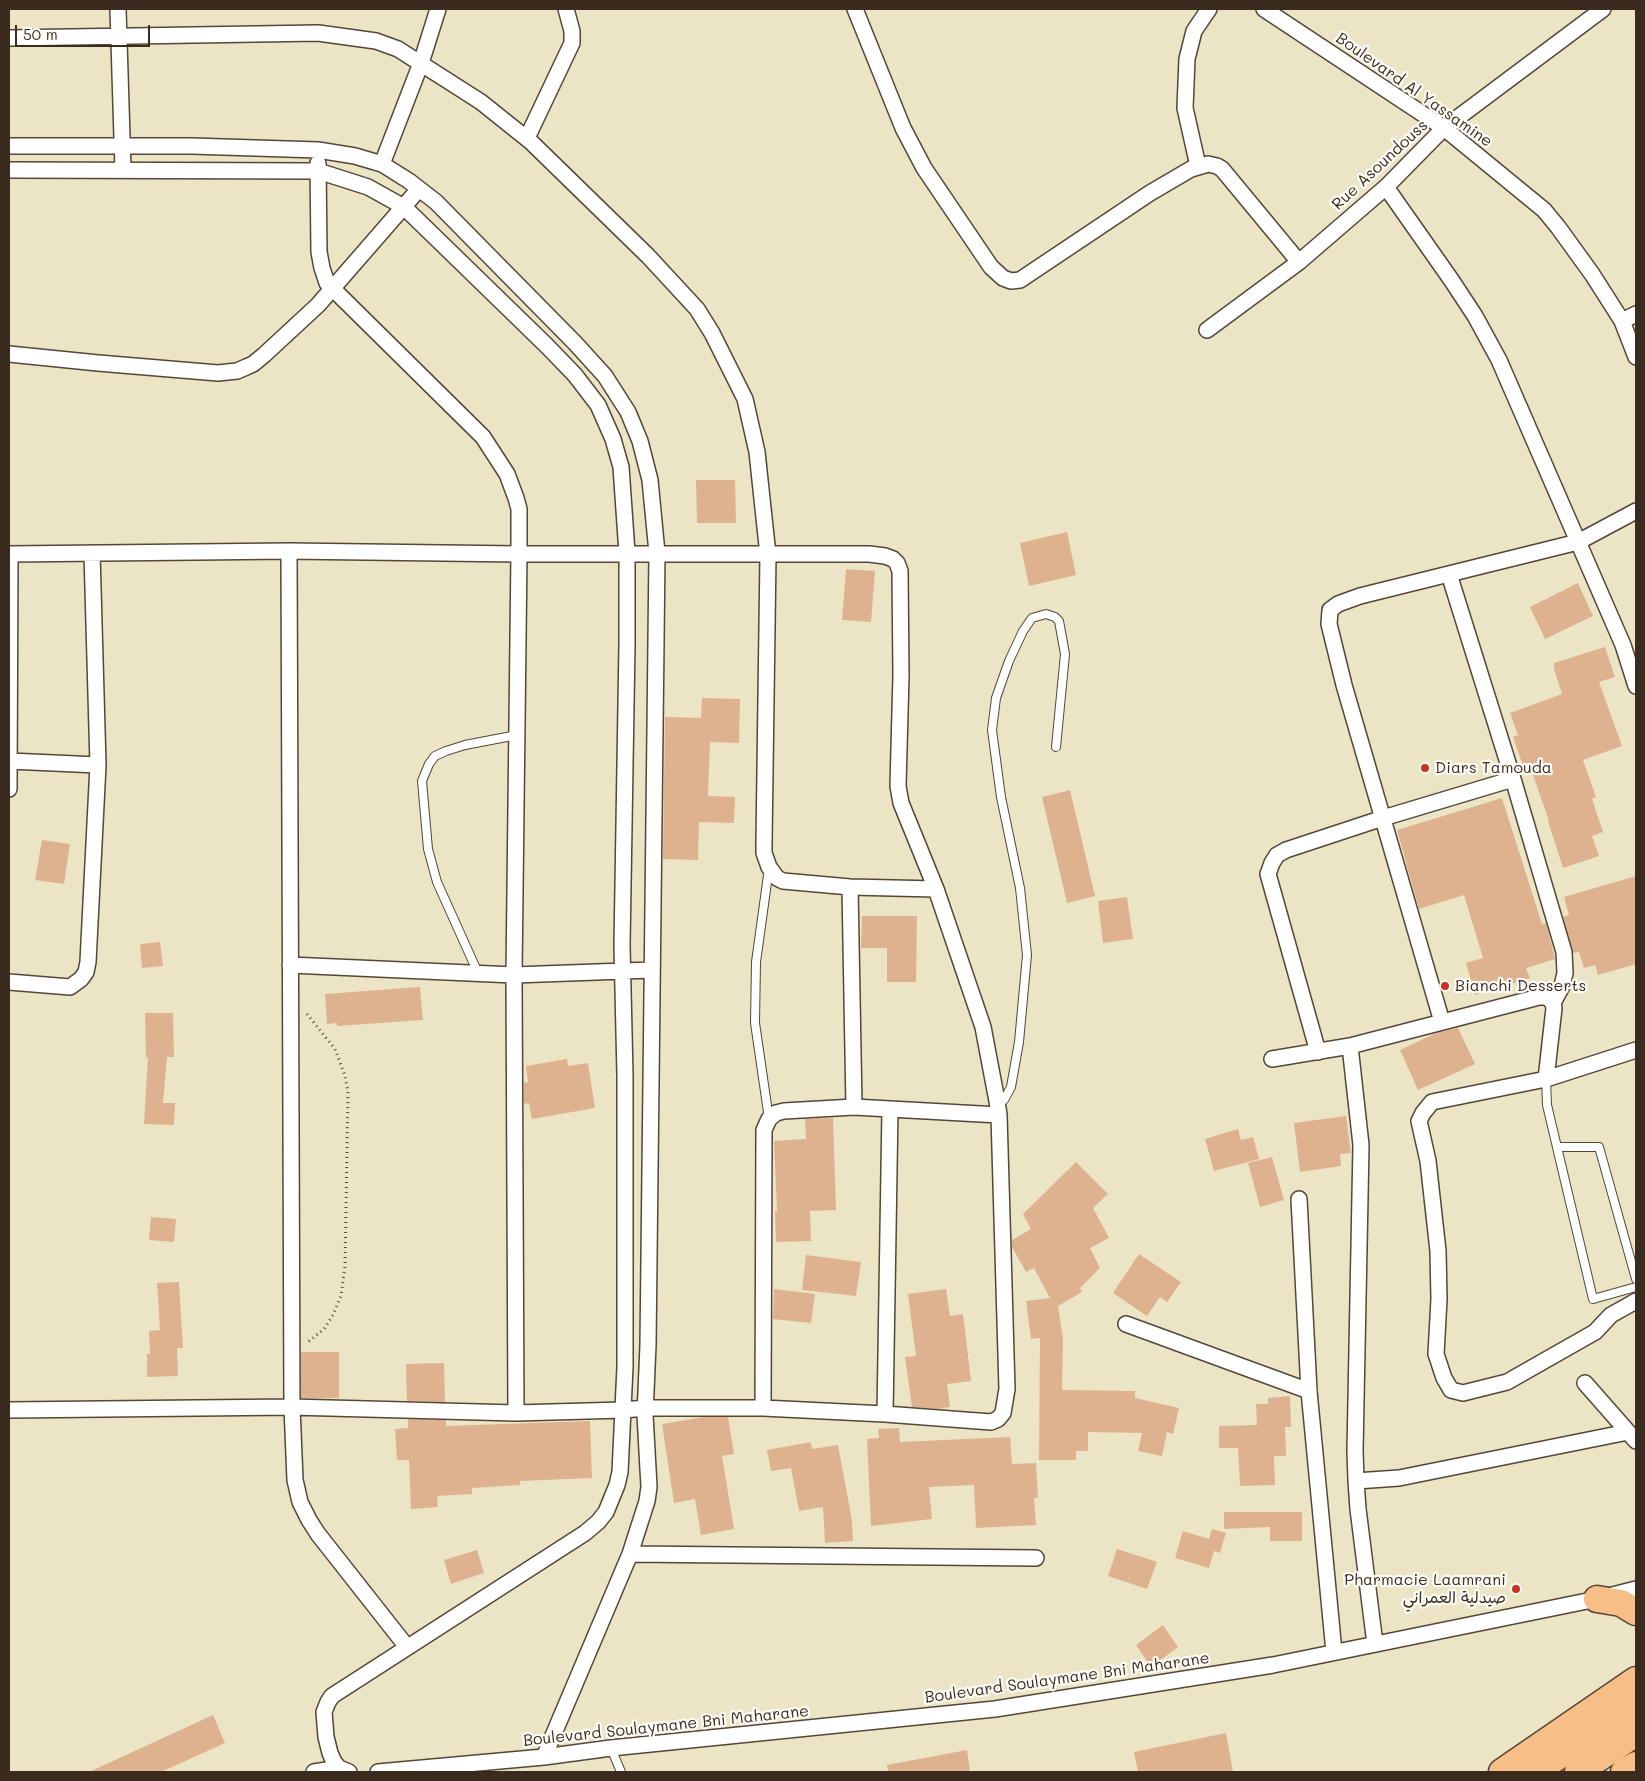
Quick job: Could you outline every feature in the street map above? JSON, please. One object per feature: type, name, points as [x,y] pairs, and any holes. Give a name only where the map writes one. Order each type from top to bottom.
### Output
[{"type":"highway","points":[[1597,1598],[1621,1603],[1636,1612]]},
{"type":"highway","points":[[1502,1772],[1636,1680]]},
{"type":"highway","points":[[1534,1772],[1636,1706]]},
{"type":"highway","points":[[1578,1772],[1636,1733]]},
{"type":"highway","points":[[1624,1772],[1636,1765]]},
{"type":"street","points":[[118,9],[123,170]]},
{"type":"street","points":[[382,164],[421,63],[438,9]]},
{"type":"street","points":[[527,138],[572,42],[572,32],[566,9]]},
{"type":"street","points":[[854,9],[903,128],[924,168],[991,267],[1006,280],[1020,280],[1150,193],[1198,166],[1211,164],[1222,169],[1299,262]]},
{"type":"street","points":[[1198,166],[1185,108],[1187,59],[1194,31],[1209,9]]},
{"type":"street","name":"Boulevard Al Yassamine","points":[[1264,9],[1444,128],[1544,210],[1592,274],[1622,322],[1636,357]]},
{"type":"street","name":"Rue Asoundouss","points":[[1207,330],[1299,262],[1386,187],[1444,128],[1603,9]]},
{"type":"street","points":[[9,38],[318,33],[376,41],[398,49],[482,102],[527,138],[648,256],[697,309],[712,333],[745,399],[757,452],[768,554],[764,847],[769,868],[777,878],[784,881],[850,887],[936,889]]},
{"type":"street","points":[[9,146],[192,146],[318,150],[355,156],[382,164],[420,189],[443,209],[576,343],[605,376],[628,412],[640,440],[650,480],[656,553],[646,1408],[649,1487],[647,1501],[630,1554],[544,1757]]},
{"type":"street","points":[[318,150],[319,252],[327,283],[483,437],[507,474],[519,508],[514,975],[516,1413]]},
{"type":"street","points":[[9,170],[318,171],[368,187],[404,207],[548,346],[575,375],[598,406],[613,439],[620,467],[627,553],[623,970],[625,1367],[620,1472],[609,1506],[598,1522],[585,1533],[337,1692],[328,1702],[324,1712],[326,1737],[330,1753],[344,1770]]},
{"type":"street","points":[[1386,187],[1452,281],[1488,338],[1623,645],[1636,686]]},
{"type":"street","points":[[9,354],[208,372],[226,372],[253,364],[318,305],[420,189]]},
{"type":"street","points":[[1622,322],[1636,314]]},
{"type":"street","points":[[1442,1022],[1344,685],[1329,624],[1330,610],[1338,604],[1360,596],[1578,542],[1636,511]]},
{"type":"street","points":[[289,551],[291,1353],[295,1480],[300,1502],[309,1520],[407,1647]]},
{"type":"street","points":[[9,789],[10,554],[289,551],[520,554],[869,554],[890,557],[897,562],[900,571],[899,795],[936,889],[983,1027],[998,1108],[1007,1388],[1003,1413],[998,1419],[991,1422],[763,1408],[646,1408],[516,1413],[292,1407],[9,1410]]},
{"type":"street","points":[[9,982],[70,987],[76,984],[86,972],[88,962],[98,765],[92,553]]},
{"type":"street","points":[[1449,574],[1564,952],[1565,973],[1562,986],[1553,1003]]},
{"type":"street","points":[[9,761],[98,765]]},
{"type":"street","points":[[1318,1052],[1268,874],[1269,868],[1277,855],[1286,850],[1383,818],[1513,780]]},
{"type":"street","points":[[850,887],[854,1108]]},
{"type":"street","points":[[290,966],[514,975],[651,970]]},
{"type":"street","points":[[1272,1060],[1350,1046],[1539,997],[1547,997],[1553,1003],[1554,1008],[1546,1079]]},
{"type":"street","points":[[1350,1046],[1361,1145],[1356,1481],[1375,1644]]},
{"type":"street","points":[[1636,1050],[1546,1079],[1432,1102],[1419,1121],[1428,1161],[1438,1251],[1439,1299],[1436,1354],[1444,1378],[1451,1390],[1463,1394],[1507,1382],[1595,1332],[1611,1315],[1636,1301]]},
{"type":"street","points":[[763,1408],[764,1130],[769,1119],[776,1113],[784,1111],[854,1108],[998,1108]]},
{"type":"street","points":[[885,1414],[890,1109]]},
{"type":"street","points":[[1299,1199],[1309,1391],[1334,1652]]},
{"type":"street","points":[[1126,1324],[1309,1391]]},
{"type":"street","points":[[1585,1383],[1632,1436]]},
{"type":"street","points":[[1356,1481],[1399,1478],[1632,1436]]},
{"type":"street","points":[[630,1554],[1036,1558]]},
{"type":"street","name":"Boulevard Soulaymane Bni Maharane","points":[[378,1772],[544,1757],[611,1748],[995,1709],[1273,1665],[1636,1589]]},
{"type":"street","points":[[314,1772],[344,1770]]},
{"type":"lane","points":[[998,1108],[1011,1088],[1019,1042],[1027,955],[1020,888],[1001,797],[992,730],[996,698],[1009,660],[1023,631],[1032,618],[1046,614],[1060,621],[1064,654],[1056,746]]},
{"type":"lane","points":[[478,973],[437,882],[428,849],[422,781],[428,764],[436,756],[446,751],[465,745],[517,735]]},
{"type":"lane","points":[[769,868],[756,962],[755,1023],[769,1119]]},
{"type":"lane","points":[[1546,1079],[1547,1105],[1594,1299],[1636,1287]]},
{"type":"lane","points":[[1557,1147],[1599,1147],[1636,1279]]},
{"type":"lane","points":[[611,1748],[622,1772]]},
{"type":"path","points":[[290,994],[335,1049],[345,1076],[348,1092],[345,1266],[341,1296],[334,1315],[324,1329],[291,1353]]},
{"type":"building","points":[[696,480],[735,480],[736,523],[697,523]]},
{"type":"building","points":[[1067,532],[1076,575],[1029,586],[1020,543]]},
{"type":"building","points":[[846,569],[875,571],[871,622],[842,620]]},
{"type":"building","points":[[1578,583],[1593,616],[1545,639],[1530,607]]},
{"type":"building","points":[[1605,647],[1615,677],[1599,682],[1622,746],[1583,760],[1596,797],[1592,799],[1603,832],[1592,836],[1599,856],[1563,868],[1529,763],[1523,766],[1513,737],[1518,735],[1510,713],[1562,694],[1554,663]]},
{"type":"building","points":[[702,698],[740,699],[739,743],[710,742],[708,796],[735,797],[734,823],[699,822],[698,860],[663,859],[665,717],[701,718]]},
{"type":"building","points":[[1070,790],[1095,896],[1067,903],[1042,797]]},
{"type":"building","points":[[1502,798],[1542,924],[1546,923],[1555,959],[1526,968],[1530,978],[1475,995],[1466,963],[1483,958],[1464,895],[1419,909],[1397,830]]},
{"type":"building","points":[[42,840],[70,844],[64,884],[35,880]]},
{"type":"building","points":[[1636,876],[1636,964],[1598,975],[1595,965],[1584,968],[1579,952],[1573,953],[1563,917],[1569,915],[1564,897]]},
{"type":"building","points":[[1127,897],[1133,939],[1103,943],[1098,901]]},
{"type":"building","points":[[862,916],[917,916],[916,982],[887,982],[887,948],[861,948]]},
{"type":"building","points":[[160,942],[163,966],[142,968],[140,944]]},
{"type":"building","points":[[420,987],[423,1020],[337,1026],[337,1023],[327,1024],[325,994]]},
{"type":"building","points":[[145,1013],[173,1013],[174,1057],[167,1057],[163,1103],[175,1103],[174,1125],[144,1124],[148,1057],[146,1058]]},
{"type":"building","points":[[1458,1028],[1475,1064],[1418,1090],[1400,1050],[1436,1033]]},
{"type":"building","points":[[567,1059],[568,1066],[588,1063],[595,1108],[532,1119],[529,1103],[524,1104],[524,1083],[528,1082],[526,1066]]},
{"type":"building","points":[[1346,1116],[1351,1153],[1340,1154],[1341,1166],[1300,1172],[1294,1123]]},
{"type":"building","points":[[833,1118],[836,1210],[810,1211],[811,1241],[776,1242],[775,1211],[777,1211],[774,1141],[806,1139],[805,1119]]},
{"type":"building","points":[[1238,1129],[1241,1140],[1253,1137],[1259,1159],[1214,1171],[1205,1139]]},
{"type":"building","points":[[1272,1157],[1284,1200],[1260,1207],[1248,1163]]},
{"type":"building","points":[[1076,1162],[1108,1194],[1093,1208],[1109,1238],[1090,1248],[1100,1268],[1080,1288],[1082,1292],[1058,1306],[1063,1339],[1062,1390],[1135,1391],[1135,1398],[1179,1408],[1173,1434],[1167,1432],[1162,1456],[1138,1451],[1142,1433],[1088,1432],[1088,1451],[1076,1451],[1076,1460],[1039,1460],[1040,1338],[1031,1339],[1026,1301],[1050,1298],[1034,1268],[1026,1272],[1012,1247],[1012,1240],[1031,1229],[1023,1214]]},
{"type":"building","points":[[151,1217],[176,1219],[174,1242],[149,1240]]},
{"type":"building","points":[[1139,1254],[1181,1282],[1167,1302],[1160,1297],[1147,1316],[1113,1293]]},
{"type":"building","points":[[806,1255],[861,1262],[856,1296],[802,1290]]},
{"type":"building","points":[[179,1282],[183,1348],[177,1348],[178,1376],[147,1377],[147,1354],[150,1354],[149,1331],[160,1330],[157,1283]]},
{"type":"building","points":[[774,1289],[815,1294],[811,1323],[773,1319]]},
{"type":"building","points":[[946,1289],[950,1316],[963,1314],[971,1381],[947,1384],[950,1407],[938,1409],[912,1407],[905,1357],[916,1356],[908,1294]]},
{"type":"building","points":[[301,1352],[339,1352],[339,1398],[301,1398]]},
{"type":"building","points":[[444,1363],[445,1402],[407,1401],[406,1364]]},
{"type":"building","points":[[1290,1396],[1291,1427],[1285,1427],[1286,1456],[1274,1456],[1275,1485],[1240,1486],[1238,1448],[1219,1448],[1219,1426],[1257,1425],[1256,1404],[1268,1404],[1268,1398]]},
{"type":"building","points":[[704,1417],[728,1417],[734,1454],[722,1456],[734,1529],[701,1535],[695,1499],[674,1503],[662,1424]]},
{"type":"building","points":[[408,1419],[446,1420],[446,1426],[590,1421],[592,1478],[520,1481],[520,1485],[472,1488],[472,1494],[437,1496],[438,1507],[411,1509],[409,1460],[397,1460],[395,1429],[408,1428]]},
{"type":"building","points":[[899,1428],[900,1442],[1010,1437],[1012,1464],[1036,1463],[1038,1498],[1034,1498],[1036,1525],[976,1528],[974,1485],[929,1487],[932,1519],[871,1526],[867,1439],[879,1438],[878,1429]]},
{"type":"building","points":[[811,1442],[812,1449],[838,1445],[852,1521],[853,1541],[825,1543],[823,1507],[799,1511],[791,1468],[771,1471],[767,1450]]},
{"type":"building","points":[[1224,1512],[1302,1512],[1302,1541],[1270,1541],[1270,1527],[1224,1529]]},
{"type":"building","points":[[1212,1529],[1226,1533],[1220,1553],[1214,1551],[1209,1568],[1175,1558],[1183,1531],[1209,1539]]},
{"type":"building","points":[[1117,1549],[1157,1562],[1147,1589],[1108,1576]]},
{"type":"building","points":[[477,1550],[484,1573],[451,1584],[444,1560]]},
{"type":"building","points":[[1163,1625],[1178,1647],[1151,1667],[1136,1645]]},
{"type":"building","points":[[213,1715],[225,1743],[161,1772],[89,1772]]},
{"type":"building","points":[[1226,1733],[1233,1772],[1138,1772],[1134,1752]]},
{"type":"building","points":[[967,1750],[970,1772],[888,1772],[887,1765]]},
{"type":"place","name":"Diars Tamouda","points":[[1425,768]]},
{"type":"place","name":"Bianchi Desserts","points":[[1445,986]]},
{"type":"place","name":"Pharmacie Laamrani صيدلية العمراني","points":[[1516,1589]]}]
